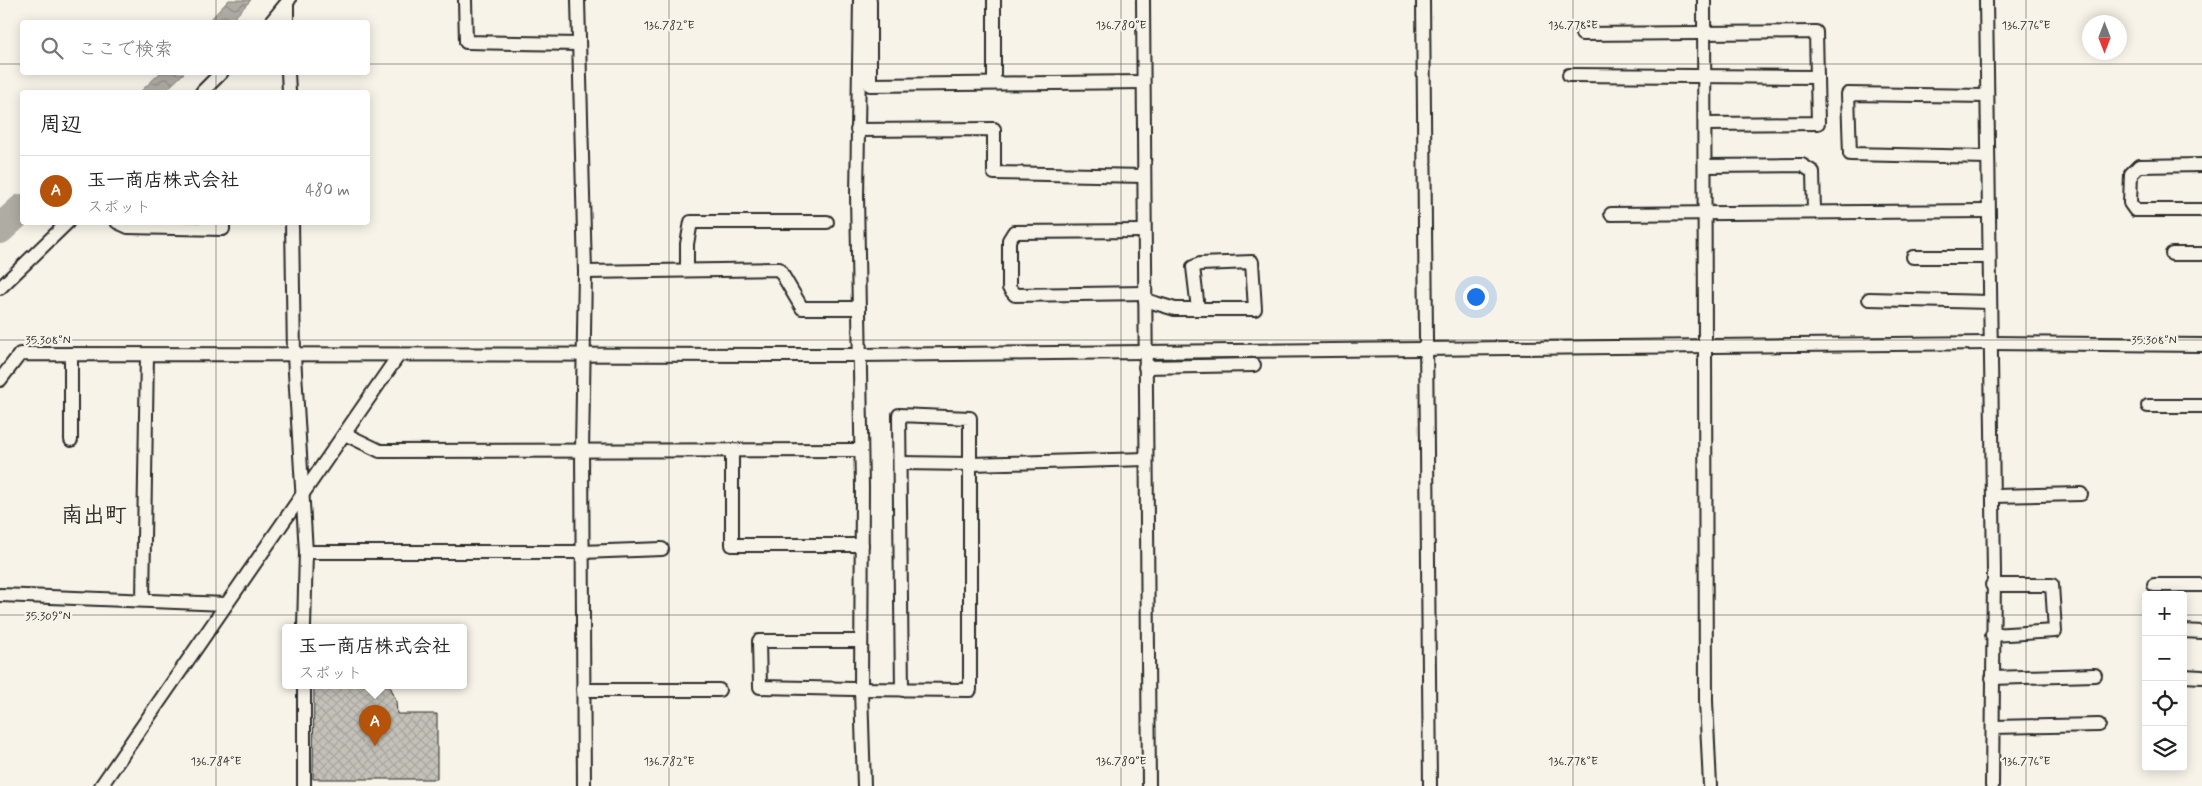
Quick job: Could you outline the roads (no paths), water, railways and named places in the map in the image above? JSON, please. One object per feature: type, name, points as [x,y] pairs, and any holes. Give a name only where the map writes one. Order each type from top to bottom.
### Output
[{"type":"street","points":[[465,0],[466,42],[579,44]]},
{"type":"street","points":[[578,0],[585,272],[582,451],[584,786]]},
{"type":"street","points":[[860,0],[857,130],[862,545],[861,690],[864,786]]},
{"type":"street","points":[[870,0],[870,85],[1143,82]]},
{"type":"street","points":[[994,0],[994,84]]},
{"type":"street","points":[[1143,0],[1149,786]]},
{"type":"street","points":[[1423,0],[1430,786]]},
{"type":"street","points":[[1704,0],[1706,75],[1706,701],[1710,786]]},
{"type":"street","points":[[1986,0],[1992,496],[1992,786]]},
{"type":"street","points":[[273,20],[288,2]]},
{"type":"street","points":[[287,20],[288,2]]},
{"type":"street","points":[[1582,34],[1816,32],[1818,123],[1706,124]]},
{"type":"street","points":[[207,90],[219,75]]},
{"type":"street","points":[[288,75],[289,90]]},
{"type":"street","points":[[1569,75],[1817,77]]},
{"type":"street","points":[[1987,96],[1848,94],[1850,154],[1987,157]]},
{"type":"street","points":[[857,130],[994,129],[994,173],[1144,176]]},
{"type":"street","points":[[1706,166],[1802,165],[1813,172],[1814,212]]},
{"type":"street","points":[[2202,165],[2139,166],[2130,174],[2130,203],[2135,210],[2202,210]]},
{"type":"street","points":[[1611,214],[1988,211]]},
{"type":"street","points":[[687,269],[687,244],[691,222],[827,222]]},
{"type":"street","points":[[0,288],[65,225]]},
{"type":"street","points":[[124,225],[128,227],[223,229],[223,225]]},
{"type":"street","points":[[292,225],[294,356],[306,552],[304,624]]},
{"type":"street","points":[[1144,231],[1014,232],[1009,240],[1009,288],[1015,295],[1145,296],[1175,309],[1198,309],[1255,309],[1252,262],[1200,264],[1193,267],[1198,309]]},
{"type":"street","points":[[2172,254],[2202,254]]},
{"type":"street","points":[[1913,257],[1988,257]]},
{"type":"street","points":[[585,272],[779,269],[802,308],[858,308]]},
{"type":"street","points":[[1869,299],[1989,302]]},
{"type":"street","points":[[0,380],[20,354],[294,356],[859,355],[1990,343],[2202,345]]},
{"type":"street","points":[[71,354],[71,440]]},
{"type":"street","points":[[143,600],[148,355]]},
{"type":"street","points":[[101,786],[398,356]]},
{"type":"street","points":[[1145,367],[1254,365]]},
{"type":"street","points":[[2148,406],[2202,406]]},
{"type":"street","points":[[861,641],[759,641],[760,688],[861,690],[902,690],[970,690],[970,418],[899,415],[902,690]]},
{"type":"street","points":[[345,434],[380,451],[861,450]]},
{"type":"street","points":[[732,450],[732,545],[862,545]]},
{"type":"street","points":[[900,463],[971,464],[1146,459]]},
{"type":"street","points":[[1992,496],[2081,494]]},
{"type":"street","points":[[306,552],[582,552],[662,549]]},
{"type":"street","points":[[1992,585],[2052,585],[2055,631],[1992,635]]},
{"type":"street","points":[[2154,585],[2202,585]]},
{"type":"street","points":[[0,595],[226,604]]},
{"type":"street","points":[[2187,632],[2202,632]]},
{"type":"street","points":[[1992,678],[2095,675]]},
{"type":"street","points":[[2187,676],[2202,677]]},
{"type":"street","points":[[304,689],[304,786]]},
{"type":"street","points":[[583,690],[719,690]]},
{"type":"street","points":[[1992,727],[2099,725]]},
{"type":"water","points":[[229,0],[251,0],[232,20],[210,20]]},
{"type":"water","points":[[158,75],[182,75],[166,90],[142,90]]},
{"type":"waterway","points":[[0,229],[20,211]]},
{"type":"place","name":"玉一商店株式会社","points":[[375,746]]},
{"type":"district","name":"南出町","points":[[94,516]]}]
